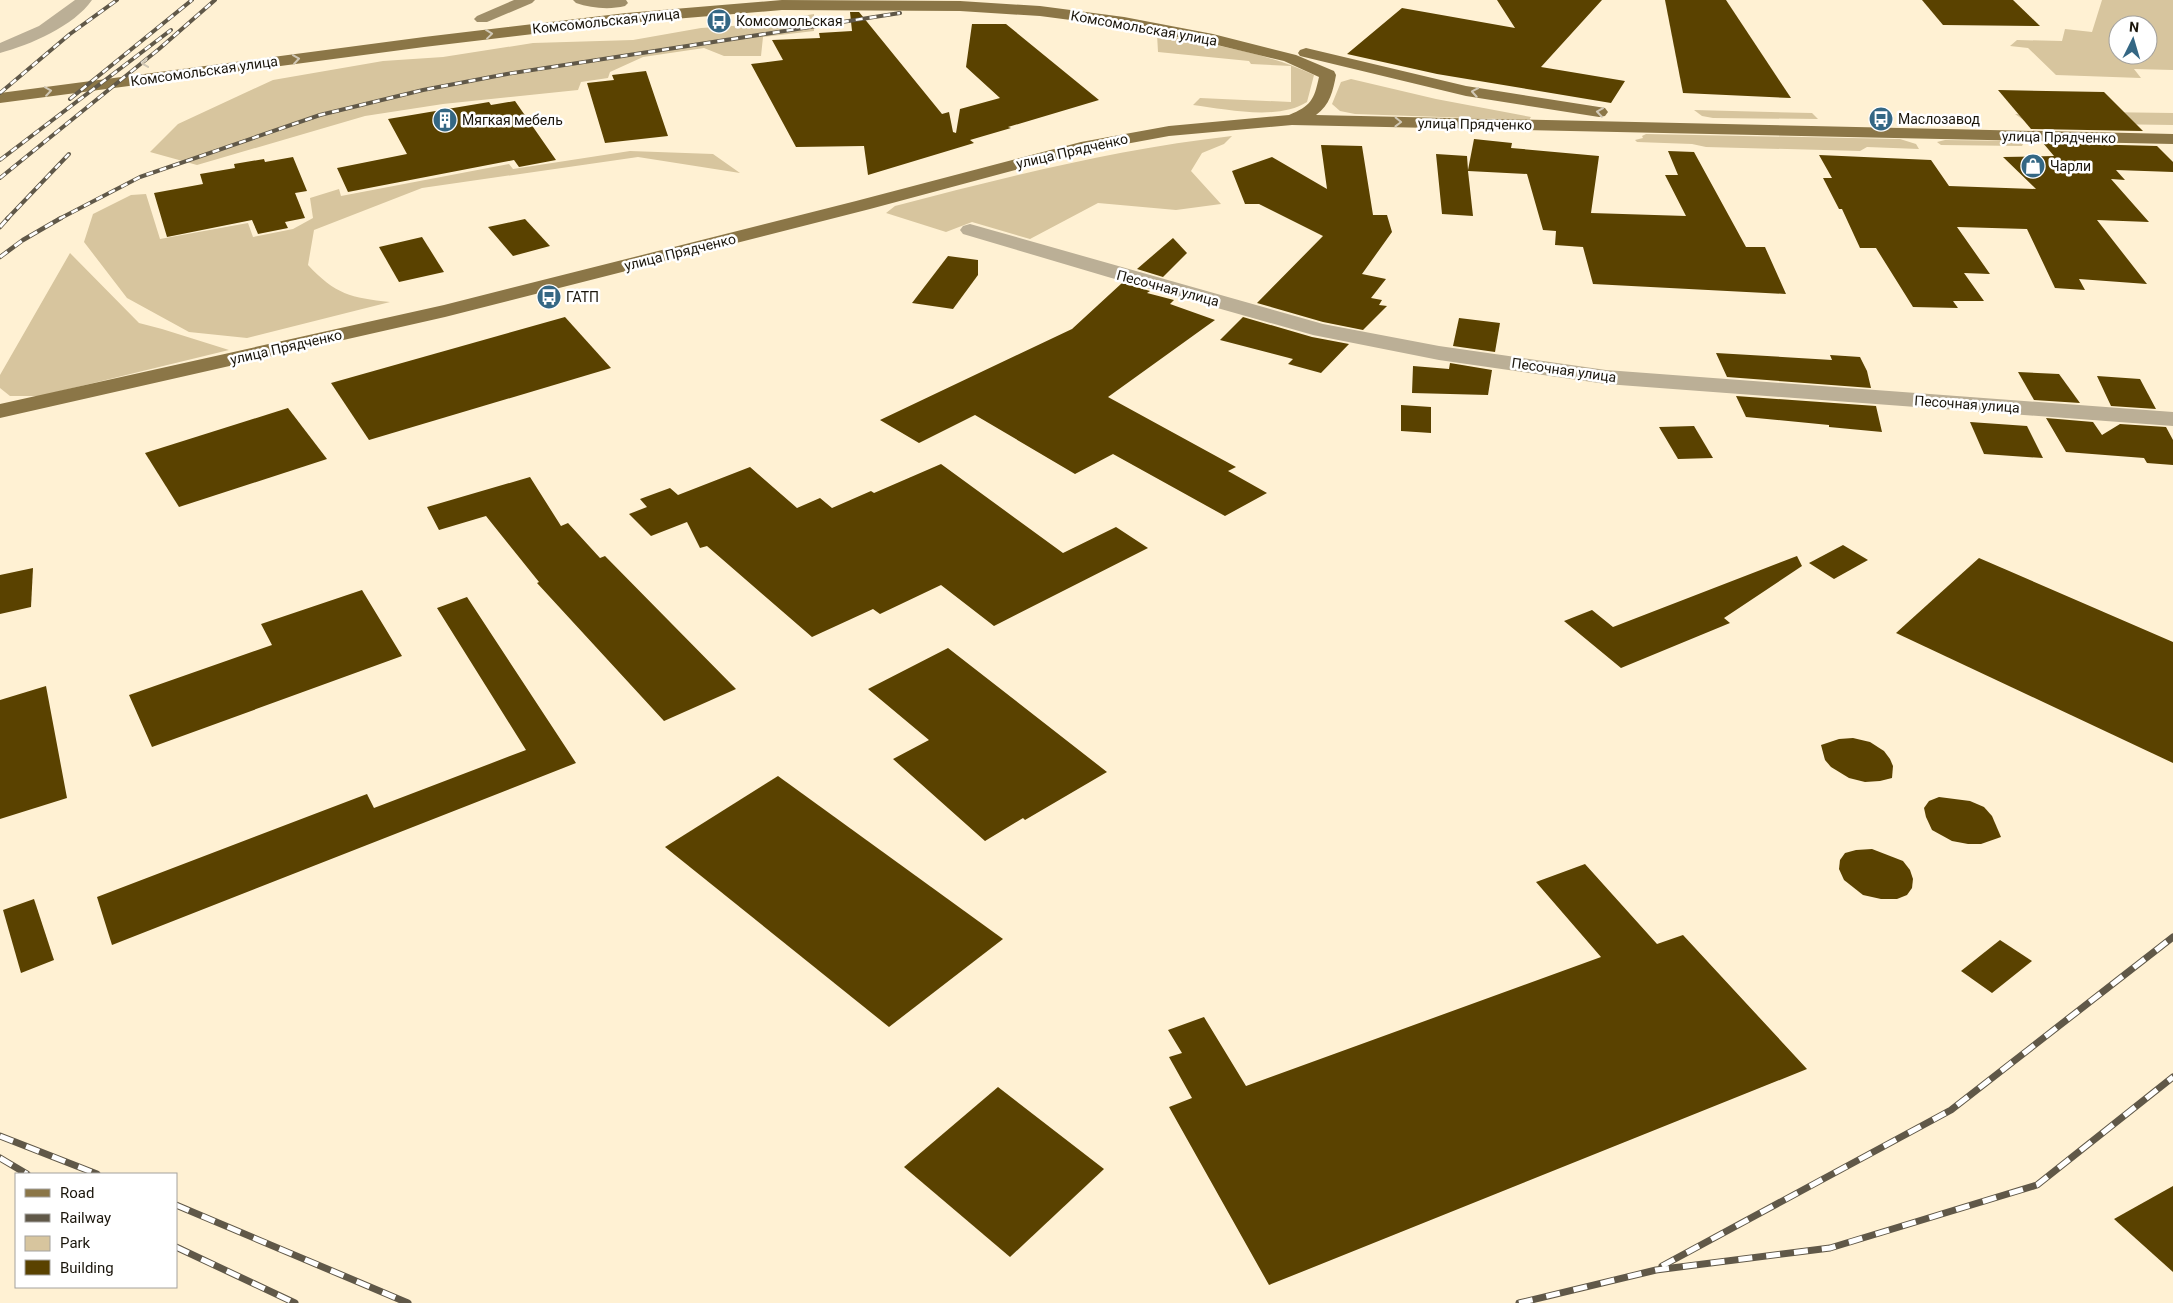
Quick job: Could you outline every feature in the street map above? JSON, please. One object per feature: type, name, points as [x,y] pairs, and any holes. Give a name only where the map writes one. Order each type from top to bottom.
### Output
[{"type":"main road","name":"Комсомольская улица","points":[[576,4],[667,0]]},
{"type":"main road","name":"Комсомольская улица","points":[[992,0],[1068,7],[1157,20],[1254,40],[1365,68],[1523,101]]},
{"type":"main road","name":"Комсомольская улица","points":[[0,98],[457,38],[626,18],[782,4],[960,6],[1040,11],[1124,22],[1204,37],[1290,58],[1328,74]]},
{"type":"main road","points":[[464,21],[482,19],[529,7]]},
{"type":"main road","points":[[457,38],[482,19]]},
{"type":"main road","points":[[1292,120],[1310,113],[1321,104],[1328,74],[1346,69],[1365,68]]},
{"type":"main road","points":[[0,82],[68,73]]},
{"type":"main road","points":[[1523,101],[1544,113],[1545,120],[1530,125]]},
{"type":"main road","name":"улица Прядченко","points":[[1523,101],[1678,120],[2173,139]]},
{"type":"main road","points":[[1321,104],[1330,114],[1350,121]]},
{"type":"main road","name":"улица Прядченко","points":[[0,411],[445,311],[863,206],[1080,147],[1169,131],[1292,120],[1926,130],[2173,130]]},
{"type":"street","points":[[0,48],[25,41],[70,13],[84,0]]},
{"type":"street","name":"Песочная улица","points":[[970,230],[1115,273],[1321,330],[1438,352],[1606,377],[2173,419]]},
{"type":"green space","points":[[2102,0],[2173,0],[2173,70],[2134,69],[2141,78],[2056,75],[2028,48],[2010,46],[2017,40],[2062,41],[2065,29],[2092,32]]},
{"type":"green space","points":[[814,14],[814,31],[763,37],[761,56],[724,56],[704,48],[643,57],[610,72],[608,78],[581,82],[578,90],[443,104],[365,116],[197,165],[150,152],[178,124],[273,80],[383,61],[443,57],[533,43],[633,40],[701,28],[748,25]]},
{"type":"green space","points":[[1157,34],[1217,45],[1257,55],[1276,60],[1314,75],[1307,102],[1295,108],[1266,112],[1236,111],[1193,105],[1200,98],[1291,102],[1291,66],[1251,64],[1249,61],[1158,52]]},
{"type":"green space","points":[[1351,79],[1436,99],[1531,117],[1529,120],[1355,114],[1340,111],[1332,104],[1341,82]]},
{"type":"green space","points":[[1694,110],[1812,113],[1818,119],[1713,118],[1702,116]]},
{"type":"green space","points":[[2098,112],[2173,113],[2173,125],[2034,123],[2025,121],[2015,114],[2101,115]]},
{"type":"green space","points":[[1646,134],[1900,139],[1916,144],[1919,149],[1867,147],[1860,151],[1706,147],[1692,144],[1637,142],[1635,140],[1643,138],[1642,136]]},
{"type":"green space","points":[[1232,136],[1224,144],[1202,153],[1191,171],[1221,204],[1176,210],[1098,203],[1030,239],[972,222],[946,232],[886,213],[895,206],[1062,165],[1146,148]]},
{"type":"green space","points":[[1945,140],[2017,141],[2023,144],[2022,146],[1941,145],[1937,142]]},
{"type":"green space","points":[[630,151],[713,154],[740,173],[638,157],[422,188],[314,230],[308,265],[318,275],[344,293],[365,299],[390,302],[247,338],[189,332],[127,298],[84,242],[93,214],[131,195],[146,194],[160,239],[248,223],[253,237],[293,229],[313,218],[310,198],[339,189],[341,196],[509,164],[513,169]]},
{"type":"green space","points":[[70,253],[139,323],[229,350],[40,396],[10,396],[0,388],[0,375]]},
{"type":"building","points":[[1497,0],[1602,0],[1541,67],[1625,81],[1611,103],[1437,74],[1347,54],[1402,8],[1515,28]]},
{"type":"building","points":[[1665,0],[1726,0],[1791,98],[1683,93]]},
{"type":"building","points":[[1922,0],[2013,0],[2040,26],[1943,25]]},
{"type":"building","points":[[850,12],[859,12],[942,114],[949,112],[953,132],[956,133],[960,109],[1000,98],[966,67],[972,24],[1006,24],[1099,100],[1008,127],[1011,128],[970,140],[974,143],[868,175],[864,146],[796,147],[751,64],[783,60],[772,40],[820,38],[819,33],[852,31]]},
{"type":"building","points":[[646,71],[668,136],[605,143],[587,83],[614,80],[612,75]]},
{"type":"building","points":[[1998,90],[2104,92],[2143,131],[2031,129]]},
{"type":"building","points":[[515,101],[556,160],[519,167],[514,160],[348,192],[337,168],[407,154],[388,119],[489,102],[491,105]]},
{"type":"building","points":[[1474,139],[1512,143],[1511,148],[1599,156],[1591,213],[1686,216],[1665,175],[1678,175],[1668,151],[1694,152],[1746,247],[1765,247],[1786,294],[1593,284],[1583,247],[1555,245],[1556,231],[1543,230],[1527,174],[1468,171],[1473,216],[1442,214],[1436,154],[1467,156],[1468,170]]},
{"type":"building","points":[[2043,143],[2157,146],[2173,162],[2173,172],[2116,170],[2125,180],[2111,179],[2149,222],[2097,220],[2147,284],[2079,279],[2085,290],[2055,288],[2027,229],[1957,227],[1990,274],[1964,273],[1984,301],[1953,301],[1958,308],[1913,307],[1876,248],[1860,248],[1842,209],[1839,209],[1823,178],[1832,178],[1819,155],[1931,160],[1949,186],[2036,189],[2003,157],[2054,156]]},
{"type":"building","points":[[1321,145],[1362,146],[1373,215],[1387,215],[1392,232],[1362,274],[1386,279],[1371,298],[1382,300],[1379,305],[1387,306],[1363,330],[1323,322],[1257,303],[1323,236],[1259,204],[1245,204],[1232,171],[1272,157],[1327,189]]},
{"type":"building","points":[[293,157],[307,191],[295,193],[305,218],[285,222],[288,228],[258,234],[252,220],[167,237],[154,193],[203,184],[200,174],[235,168],[234,164],[264,159],[265,162]]},
{"type":"building","points":[[525,219],[550,246],[513,256],[488,227]]},
{"type":"building","points":[[422,237],[444,272],[399,282],[379,247]]},
{"type":"building","points":[[1173,238],[1187,253],[1163,277],[1137,269]]},
{"type":"building","points":[[948,256],[978,260],[978,275],[953,309],[912,303]]},
{"type":"building","points":[[1122,283],[1150,291],[1147,293],[1174,300],[1170,304],[1215,320],[1108,397],[1236,467],[1228,471],[1267,493],[1225,516],[1113,454],[1075,474],[975,415],[919,443],[880,420],[1072,329]]},
{"type":"building","points":[[565,317],[611,368],[369,440],[331,383]]},
{"type":"building","points":[[1243,317],[1312,337],[1349,344],[1321,373],[1288,364],[1293,359],[1220,340]]},
{"type":"building","points":[[1459,318],[1500,323],[1495,352],[1453,346]]},
{"type":"building","points":[[1716,353],[1832,360],[1830,355],[1860,357],[1867,371],[1871,388],[1727,377]]},
{"type":"building","points":[[1450,363],[1492,370],[1488,395],[1412,393],[1413,366],[1449,369]]},
{"type":"building","points":[[2018,372],[2059,374],[2080,403],[2034,400]]},
{"type":"building","points":[[2097,376],[2140,379],[2156,409],[2111,406]]},
{"type":"building","points":[[1736,396],[1876,406],[1882,432],[1746,417]]},
{"type":"building","points":[[1401,405],[1431,407],[1431,433],[1401,431]]},
{"type":"building","points":[[288,408],[327,459],[179,507],[145,453]]},
{"type":"building","points":[[2046,418],[2093,422],[2102,435],[2120,424],[2166,427],[2173,440],[2173,465],[2147,463],[2144,458],[2066,452]]},
{"type":"building","points":[[1970,422],[2027,426],[2043,458],[1984,454]]},
{"type":"building","points":[[1694,426],[1713,458],[1678,459],[1659,427]]},
{"type":"building","points":[[941,464],[1063,553],[1116,527],[1148,548],[994,626],[941,585],[880,614],[873,609],[812,637],[707,546],[700,548],[687,522],[651,536],[629,514],[647,507],[640,499],[670,488],[678,495],[750,467],[797,508],[820,498],[832,508],[871,491],[874,493]]},
{"type":"building","points":[[530,477],[561,526],[568,523],[600,558],[605,556],[736,689],[664,721],[537,583],[539,582],[486,516],[439,530],[427,507]]},
{"type":"building","points":[[1843,545],[1868,560],[1834,579],[1809,563]]},
{"type":"building","points":[[1797,556],[1802,566],[1724,618],[1730,623],[1621,668],[1564,621],[1592,610],[1613,627]]},
{"type":"building","points":[[1979,558],[2173,642],[2173,763],[1896,633]]},
{"type":"building","points":[[33,568],[31,607],[0,614],[0,575]]},
{"type":"building","points":[[362,590],[402,656],[152,747],[129,695],[272,645],[261,624]]},
{"type":"building","points":[[467,597],[576,763],[112,945],[97,897],[367,794],[374,808],[526,750],[437,608]]},
{"type":"building","points":[[948,648],[1107,772],[985,841],[893,759],[929,740],[868,689]]},
{"type":"building","points":[[46,686],[67,798],[0,819],[0,700]]},
{"type":"building","points":[[1853,738],[1870,742],[1884,751],[1893,766],[1892,778],[1865,782],[1849,778],[1831,767],[1825,760],[1821,745],[1839,739]]},
{"type":"building","points":[[778,776],[1003,939],[889,1027],[665,847]]},
{"type":"building","points":[[1939,797],[1970,801],[1984,807],[1992,816],[2001,837],[1981,844],[1968,844],[1952,841],[1932,830],[1924,808],[1929,801]]},
{"type":"building","points":[[1872,849],[1903,861],[1910,870],[1913,879],[1912,888],[1907,895],[1897,899],[1881,899],[1863,895],[1844,880],[1839,869],[1840,860],[1845,853]]},
{"type":"building","points":[[1585,864],[1657,944],[1683,935],[1807,1069],[1269,1285],[1169,1107],[1192,1098],[1169,1057],[1182,1053],[1168,1030],[1204,1017],[1246,1086],[1601,957],[1536,882]]},
{"type":"building","points":[[34,899],[54,960],[21,973],[3,910]]},
{"type":"building","points":[[2000,940],[2032,961],[1992,993],[1961,971]]},
{"type":"building","points":[[998,1087],[1104,1169],[1010,1257],[904,1167]]},
{"type":"building","points":[[2173,1186],[2173,1272],[2114,1219]]},
{"type":"railway","points":[[0,93],[70,34],[117,0]]},
{"type":"railway","points":[[70,99],[192,0]]},
{"type":"railway","points":[[0,178],[159,49],[215,0]]},
{"type":"railway","points":[[59,219],[140,177],[320,115],[423,90],[507,74],[900,13]]},
{"type":"railway","points":[[0,160],[171,30]]},
{"type":"railway","points":[[7,219],[69,154]]},
{"type":"railway","points":[[0,227],[8,218]]},
{"type":"railway","points":[[0,257],[23,240],[61,218]]},
{"type":"railway","points":[[1662,1266],[1951,1110],[2173,937]]},
{"type":"railway","points":[[1519,1303],[1656,1270],[1830,1248],[2037,1185],[2173,1077]]},
{"type":"railway","points":[[0,1136],[94,1173]]},
{"type":"railway","points":[[0,1158],[25,1173]]},
{"type":"railway","points":[[178,1206],[408,1303]]},
{"type":"railway","points":[[178,1248],[295,1303]]},
{"type":"place","name":"Комсомольская","points":[[719,21]]},
{"type":"place","name":"Маслозавод","points":[[1881,119]]},
{"type":"place","name":"Мягкая мебель","points":[[445,120]]},
{"type":"place","name":"Чарли","points":[[2033,166]]},
{"type":"place","name":"ГАТП","points":[[549,297]]}]
